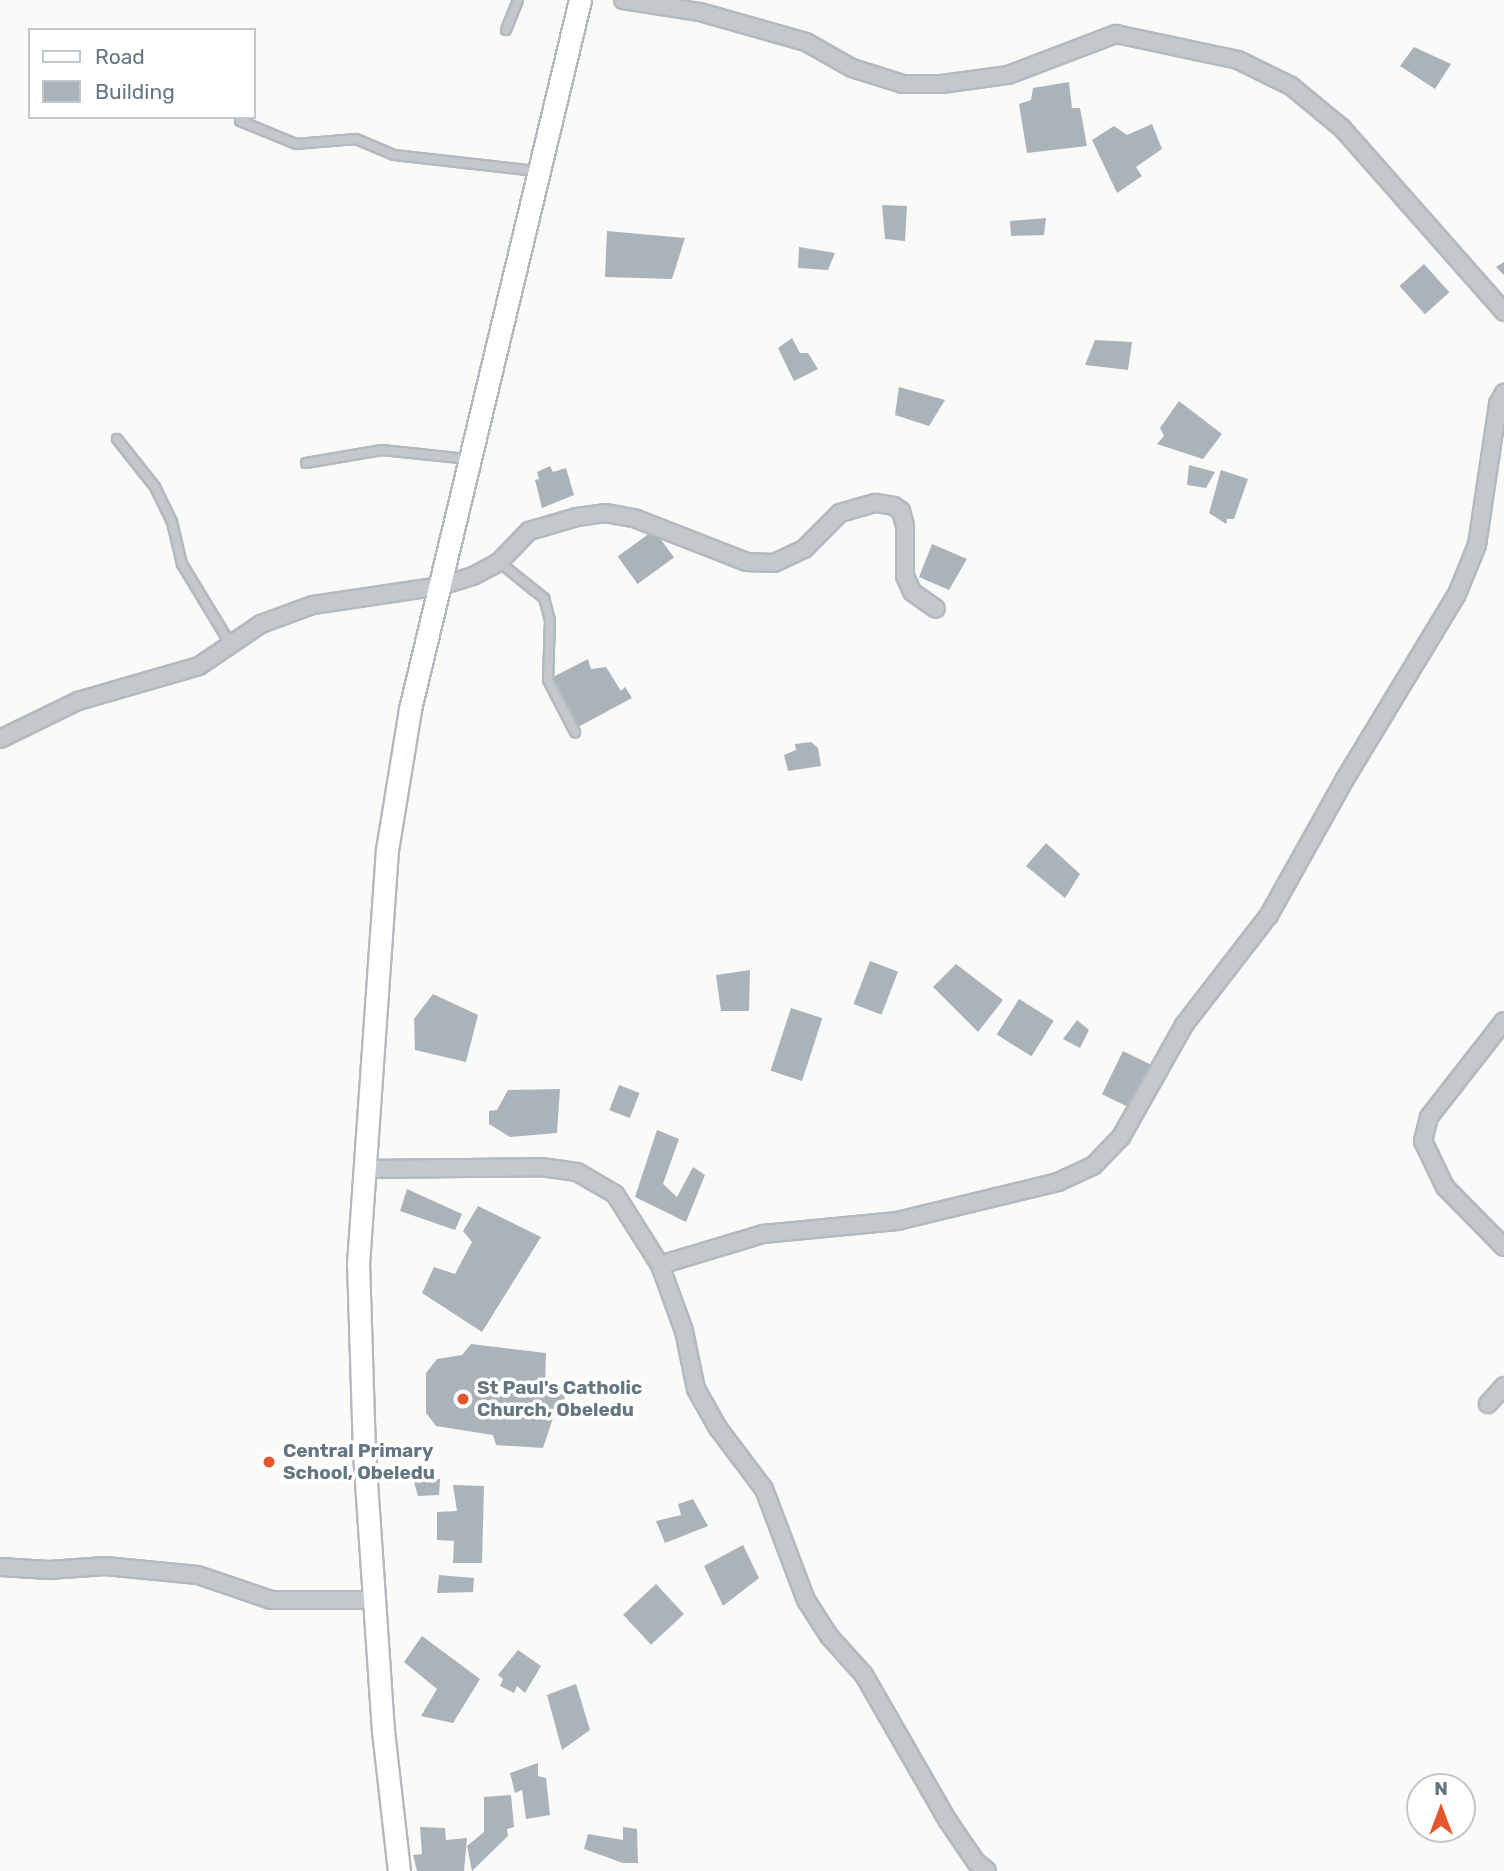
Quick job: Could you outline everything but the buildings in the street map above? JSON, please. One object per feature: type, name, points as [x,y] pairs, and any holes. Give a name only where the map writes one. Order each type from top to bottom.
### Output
[{"type":"main road","points":[[399,1871],[374,1600],[358,1264],[387,850],[410,709],[580,0]]},
{"type":"street","points":[[623,0],[700,12],[806,42],[852,68],[904,84],[942,84],[1008,75],[1116,34],[1238,60],[1291,86],[1342,128],[1504,312]]},
{"type":"street","points":[[660,1265],[763,1234],[897,1221],[1058,1182],[1093,1166],[1121,1137],[1184,1025],[1269,915],[1345,779],[1457,594],[1477,545],[1498,404],[1504,393]]},
{"type":"street","points":[[0,739],[78,701],[199,666],[261,624],[313,605],[440,586],[499,562],[529,531],[605,513],[669,529],[747,562],[775,563],[804,549],[840,513],[876,503],[901,511],[905,576],[912,592],[936,609]]},
{"type":"street","points":[[1504,1021],[1429,1117],[1423,1141],[1445,1187],[1504,1247]]},
{"type":"street","points":[[364,1169],[541,1167],[577,1172],[615,1194],[660,1265],[684,1331],[696,1389],[718,1428],[764,1489],[806,1600],[829,1636],[864,1675],[948,1821],[976,1862],[987,1871]]},
{"type":"street","points":[[1488,1404],[1504,1386]]},
{"type":"street","points":[[0,1567],[49,1570],[106,1566],[198,1575],[271,1600],[374,1600]]},
{"type":"lane","points":[[506,30],[518,0]]},
{"type":"lane","points":[[240,121],[296,144],[356,139],[394,155],[539,172]]},
{"type":"lane","points":[[117,439],[155,487],[172,522],[181,564],[231,645]]},
{"type":"lane","points":[[306,463],[382,450],[470,459]]},
{"type":"lane","points":[[499,562],[544,598],[550,620],[548,680],[575,732]]},
{"type":"place","name":"St Paul's Catholic Church, Obeledu","points":[[463,1399]]},
{"type":"place","name":"Central Primary School, Obeledu","points":[[269,1462]]}]
